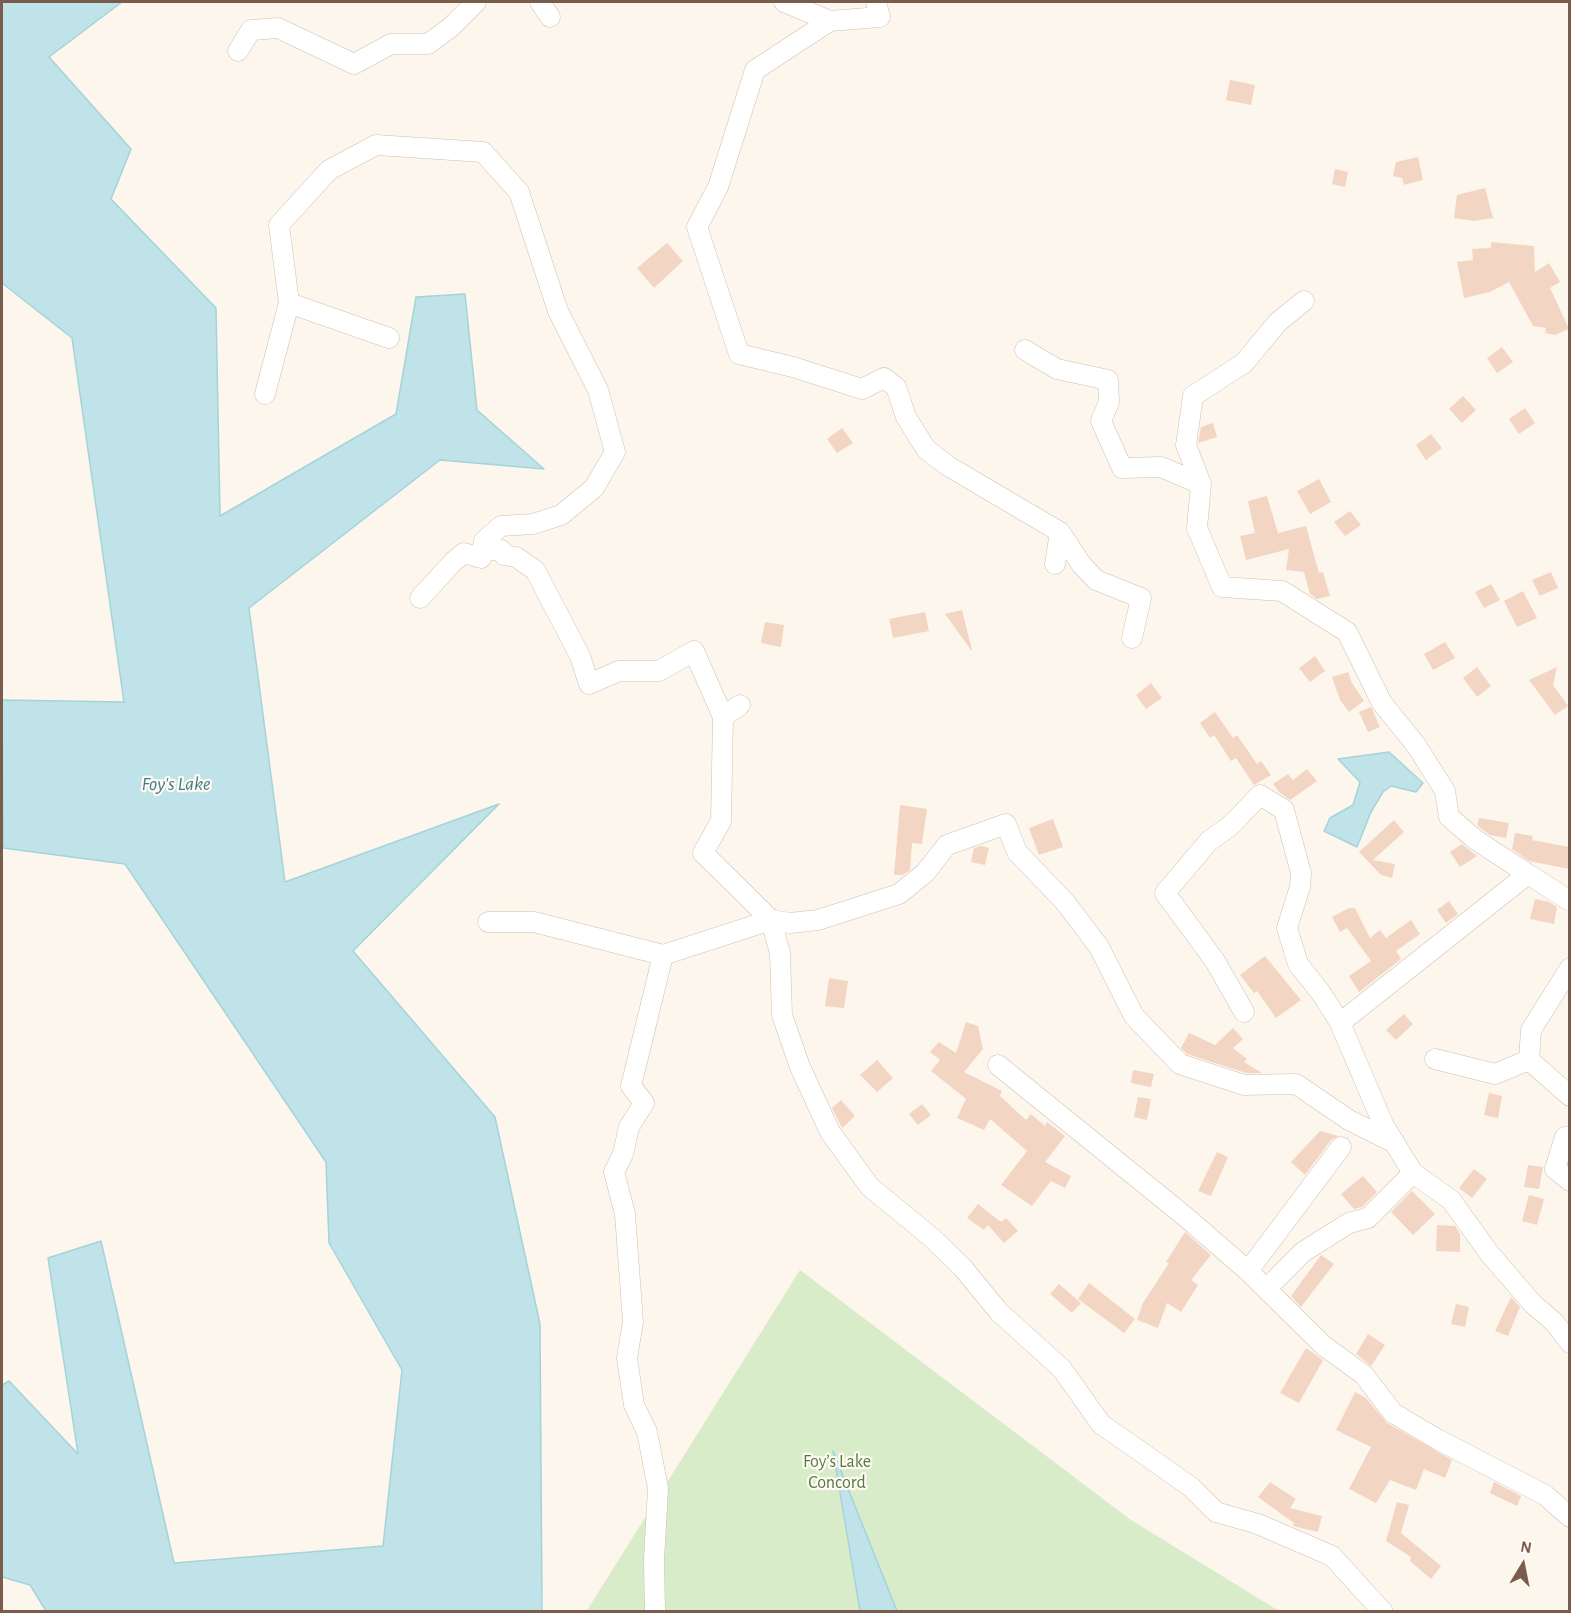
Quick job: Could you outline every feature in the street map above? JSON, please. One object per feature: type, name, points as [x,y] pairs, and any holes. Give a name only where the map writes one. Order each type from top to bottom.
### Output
[{"type":"street","points":[[238,51],[251,30],[278,28],[354,64],[391,44],[428,44],[451,27],[476,2]]},
{"type":"street","points":[[784,2],[830,21],[880,17],[876,2]]},
{"type":"street","points":[[830,21],[755,70],[718,187],[697,227],[739,354],[793,367],[862,389],[884,378],[896,387],[906,417],[926,449],[948,466],[1060,532],[1081,564],[1096,580],[1141,598],[1132,638]]},
{"type":"street","points":[[265,394],[289,303],[279,225],[329,170],[376,145],[483,152],[519,192],[558,311],[598,390],[615,453],[594,488],[561,515],[533,524],[501,526],[484,541],[481,558]]},
{"type":"street","points":[[1304,301],[1278,322],[1244,363],[1192,396],[1186,445],[1201,484],[1197,528],[1222,587],[1282,591],[1347,632],[1382,703],[1416,745],[1445,791],[1449,817],[1476,840],[1569,901]]},
{"type":"street","points":[[289,303],[389,338]]},
{"type":"street","points":[[1025,350],[1057,369],[1108,380],[1109,402],[1101,421],[1122,468],[1161,467],[1201,484]]},
{"type":"street","points":[[1055,564],[1060,532]]},
{"type":"street","points":[[481,558],[485,550],[501,550],[504,555],[516,557],[535,570],[580,656],[589,684],[619,671],[659,671],[694,651],[723,717],[721,820],[703,852],[771,920],[780,953],[782,1015],[800,1067],[830,1132],[870,1187],[931,1237],[963,1268],[999,1312],[1062,1369],[1101,1424],[1191,1487],[1216,1512],[1258,1524],[1332,1556],[1383,1611]]},
{"type":"street","points":[[420,598],[453,561],[464,554],[481,558]]},
{"type":"street","points":[[723,717],[740,705]]},
{"type":"street","points":[[1244,1012],[1215,961],[1165,893],[1209,841],[1230,826],[1260,795],[1284,810],[1301,873],[1300,886],[1287,928],[1298,964],[1321,993],[1340,1023],[1384,1126],[1413,1173],[1451,1200],[1489,1253],[1533,1304],[1554,1322],[1569,1343]]},
{"type":"street","points":[[488,922],[534,922],[663,955],[771,920],[790,923],[818,921],[899,894],[925,873],[947,845],[1006,824],[1017,852],[1065,902],[1099,947],[1134,1016],[1180,1064],[1244,1085],[1296,1084],[1349,1120],[1395,1143]]},
{"type":"street","points":[[1340,1023],[1528,874]]},
{"type":"street","points":[[655,1611],[654,1560],[658,1488],[647,1431],[634,1405],[627,1358],[633,1322],[625,1214],[614,1172],[622,1154],[629,1126],[644,1103],[632,1086],[663,955]]},
{"type":"street","points":[[1529,1060],[1531,1030],[1569,968]]},
{"type":"street","points":[[1435,1059],[1496,1074],[1529,1060]]},
{"type":"street","points":[[1529,1060],[1569,1096]]},
{"type":"street","points":[[998,1065],[1187,1218],[1248,1271],[1324,1346],[1364,1375],[1393,1413],[1437,1439],[1545,1495],[1569,1517]]},
{"type":"street","points":[[1569,1136],[1565,1137],[1555,1169],[1569,1181]]},
{"type":"street","points":[[1248,1271],[1341,1148]]},
{"type":"street","points":[[1266,1289],[1303,1252],[1349,1223],[1368,1218],[1413,1173]]},
{"type":"green space","name":"Foy’s Lake Concord","points":[[800,1270],[1131,1520],[1279,1611],[586,1612]]},
{"type":"water","name":"Foy's Lake","points":[[2,2],[122,2],[49,57],[131,149],[111,199],[216,308],[220,516],[396,414],[416,297],[465,294],[477,410],[544,469],[440,460],[249,608],[285,882],[499,804],[353,951],[495,1117],[540,1324],[542,1611],[46,1611],[30,1585],[2,1577],[2,1385],[9,1381],[78,1454],[48,1258],[101,1241],[174,1563],[383,1546],[402,1370],[329,1243],[326,1162],[125,864],[3,848],[2,700],[124,702],[72,338],[2,283]]},
{"type":"water","points":[[1389,752],[1423,783],[1416,792],[1391,786],[1383,792],[1371,812],[1357,847],[1324,831],[1330,818],[1353,805],[1360,782],[1338,759]]},
{"type":"water","points":[[833,1451],[897,1611],[860,1611]]},
{"type":"building","points":[[1230,80],[1255,85],[1251,105],[1226,100]]},
{"type":"building","points":[[1418,157],[1423,180],[1404,185],[1402,178],[1393,176],[1396,162]]},
{"type":"building","points":[[1335,169],[1348,172],[1345,187],[1332,184]]},
{"type":"building","points":[[1485,188],[1493,218],[1474,221],[1454,218],[1457,195]]},
{"type":"building","points":[[1491,242],[1534,246],[1535,272],[1549,263],[1560,282],[1550,288],[1569,329],[1555,335],[1545,333],[1546,328],[1533,326],[1509,282],[1490,292],[1464,298],[1457,262],[1473,260],[1472,249],[1491,248]]},
{"type":"building","points":[[667,243],[683,261],[654,288],[637,268]]},
{"type":"building","points":[[1502,347],[1513,362],[1497,373],[1487,358]]},
{"type":"building","points":[[1463,396],[1476,410],[1462,423],[1449,409]]},
{"type":"building","points":[[1525,408],[1535,423],[1519,434],[1509,419]]},
{"type":"building","points":[[1213,423],[1217,437],[1198,443],[1201,427]]},
{"type":"building","points":[[842,428],[853,443],[837,453],[827,439]]},
{"type":"building","points":[[1431,434],[1442,448],[1426,460],[1416,445]]},
{"type":"building","points":[[1319,479],[1331,502],[1310,514],[1297,491]]},
{"type":"building","points":[[1267,496],[1278,533],[1306,526],[1319,573],[1323,572],[1330,596],[1317,599],[1310,594],[1304,572],[1286,570],[1289,549],[1246,560],[1240,536],[1255,533],[1248,501]]},
{"type":"building","points":[[1350,511],[1361,525],[1345,536],[1334,522]]},
{"type":"building","points":[[1551,572],[1558,588],[1540,596],[1532,580]]},
{"type":"building","points":[[1491,584],[1500,600],[1484,608],[1475,592]]},
{"type":"building","points":[[1523,591],[1537,618],[1517,627],[1504,601]]},
{"type":"building","points":[[962,610],[972,650],[945,614]]},
{"type":"building","points":[[925,612],[929,631],[893,638],[889,619]]},
{"type":"building","points":[[765,622],[784,625],[781,647],[761,643]]},
{"type":"building","points":[[1445,642],[1455,658],[1433,670],[1424,654]]},
{"type":"building","points":[[1315,656],[1325,671],[1310,682],[1299,668]]},
{"type":"building","points":[[1477,667],[1491,686],[1477,697],[1463,678]]},
{"type":"building","points":[[1557,667],[1553,685],[1568,706],[1555,715],[1529,680]]},
{"type":"building","points":[[1348,672],[1352,683],[1364,701],[1349,712],[1340,700],[1332,677]]},
{"type":"building","points":[[1151,683],[1162,698],[1146,709],[1136,695]]},
{"type":"building","points":[[1371,707],[1380,727],[1368,732],[1359,712]]},
{"type":"building","points":[[1215,712],[1233,738],[1237,735],[1257,764],[1261,761],[1271,775],[1254,785],[1236,758],[1231,761],[1214,735],[1210,738],[1200,723]]},
{"type":"building","points":[[1307,769],[1317,781],[1290,800],[1273,784],[1288,774],[1293,780]]},
{"type":"building","points":[[900,805],[927,809],[922,844],[912,843],[910,870],[903,875],[894,875]]},
{"type":"building","points":[[1479,818],[1509,823],[1506,838],[1490,835],[1483,830],[1477,825]]},
{"type":"building","points":[[1053,819],[1063,847],[1039,855],[1029,828]]},
{"type":"building","points":[[1394,820],[1404,832],[1373,860],[1395,864],[1392,878],[1381,875],[1359,852]]},
{"type":"building","points":[[1515,833],[1533,836],[1532,840],[1569,847],[1569,869],[1529,861],[1512,849]]},
{"type":"building","points":[[1462,844],[1477,856],[1460,867],[1450,852]]},
{"type":"building","points":[[981,846],[989,848],[985,865],[971,862],[974,848]]},
{"type":"building","points":[[1535,899],[1549,902],[1557,907],[1554,924],[1530,919]]},
{"type":"building","points":[[1449,901],[1458,914],[1446,923],[1437,910]]},
{"type":"building","points":[[1349,908],[1355,908],[1370,938],[1380,930],[1386,938],[1411,920],[1420,934],[1396,951],[1401,959],[1359,992],[1349,976],[1371,961],[1347,928],[1340,932],[1332,917]]},
{"type":"building","points":[[1265,956],[1301,1000],[1276,1018],[1257,991],[1254,993],[1240,975]]},
{"type":"building","points":[[829,978],[848,981],[844,1008],[825,1006]]},
{"type":"building","points":[[1404,1014],[1413,1024],[1396,1040],[1386,1030]]},
{"type":"building","points":[[966,1022],[978,1026],[983,1049],[964,1072],[1002,1091],[1000,1096],[1026,1120],[1031,1114],[1045,1126],[1047,1122],[1065,1136],[1045,1162],[1071,1176],[1065,1188],[1051,1181],[1032,1206],[1001,1185],[1027,1151],[990,1119],[984,1130],[957,1118],[966,1099],[931,1071],[940,1060],[930,1052],[939,1042],[956,1053]]},
{"type":"building","points":[[1233,1028],[1243,1039],[1233,1048],[1247,1059],[1244,1062],[1262,1073],[1246,1073],[1187,1054],[1181,1048],[1189,1033],[1215,1045]]},
{"type":"building","points":[[877,1060],[893,1078],[877,1092],[860,1075]]},
{"type":"building","points":[[1133,1070],[1154,1074],[1151,1087],[1131,1083]]},
{"type":"building","points":[[1489,1093],[1502,1096],[1498,1118],[1484,1115]]},
{"type":"building","points":[[1138,1097],[1151,1099],[1147,1120],[1134,1117]]},
{"type":"building","points":[[841,1100],[855,1116],[842,1128],[832,1108]]},
{"type":"building","points":[[922,1104],[931,1115],[918,1125],[909,1114]]},
{"type":"building","points":[[1320,1131],[1338,1136],[1331,1140],[1305,1175],[1291,1162]]},
{"type":"building","points":[[1217,1152],[1228,1157],[1211,1196],[1198,1191]]},
{"type":"building","points":[[1528,1165],[1543,1167],[1539,1189],[1524,1187]]},
{"type":"building","points":[[1474,1169],[1487,1179],[1472,1198],[1459,1188]]},
{"type":"building","points":[[1363,1176],[1377,1192],[1362,1207],[1354,1209],[1341,1194]]},
{"type":"building","points":[[1412,1191],[1435,1214],[1413,1235],[1391,1212]]},
{"type":"building","points":[[1529,1195],[1544,1199],[1537,1225],[1522,1221]]},
{"type":"building","points":[[978,1204],[1001,1222],[1006,1218],[1018,1231],[1004,1243],[988,1225],[984,1230],[967,1218]]},
{"type":"building","points":[[1437,1225],[1455,1226],[1460,1234],[1460,1252],[1436,1251]]},
{"type":"building","points":[[1185,1232],[1211,1255],[1191,1280],[1198,1285],[1181,1312],[1167,1303],[1158,1328],[1137,1320],[1143,1303],[1169,1263],[1166,1262]]},
{"type":"building","points":[[1321,1255],[1334,1264],[1301,1307],[1291,1296]]},
{"type":"building","points":[[1089,1283],[1135,1319],[1124,1333],[1078,1299]]},
{"type":"building","points":[[1059,1284],[1081,1303],[1072,1313],[1050,1294]]},
{"type":"building","points":[[1511,1297],[1520,1307],[1508,1336],[1495,1331]]},
{"type":"building","points":[[1456,1304],[1469,1307],[1465,1327],[1451,1324]]},
{"type":"building","points":[[1368,1334],[1385,1345],[1371,1366],[1356,1354]]},
{"type":"building","points":[[1306,1348],[1323,1360],[1299,1403],[1280,1393]]},
{"type":"building","points":[[1355,1392],[1366,1398],[1387,1423],[1452,1460],[1445,1478],[1424,1469],[1416,1490],[1390,1480],[1376,1503],[1349,1489],[1371,1447],[1336,1430]]},
{"type":"building","points":[[1270,1482],[1296,1499],[1290,1508],[1322,1516],[1318,1532],[1293,1526],[1294,1523],[1258,1497]]},
{"type":"building","points":[[1494,1482],[1521,1496],[1517,1506],[1490,1493]]},
{"type":"building","points":[[1397,1502],[1409,1505],[1401,1533],[1441,1566],[1431,1579],[1410,1561],[1411,1557],[1386,1541]]}]
